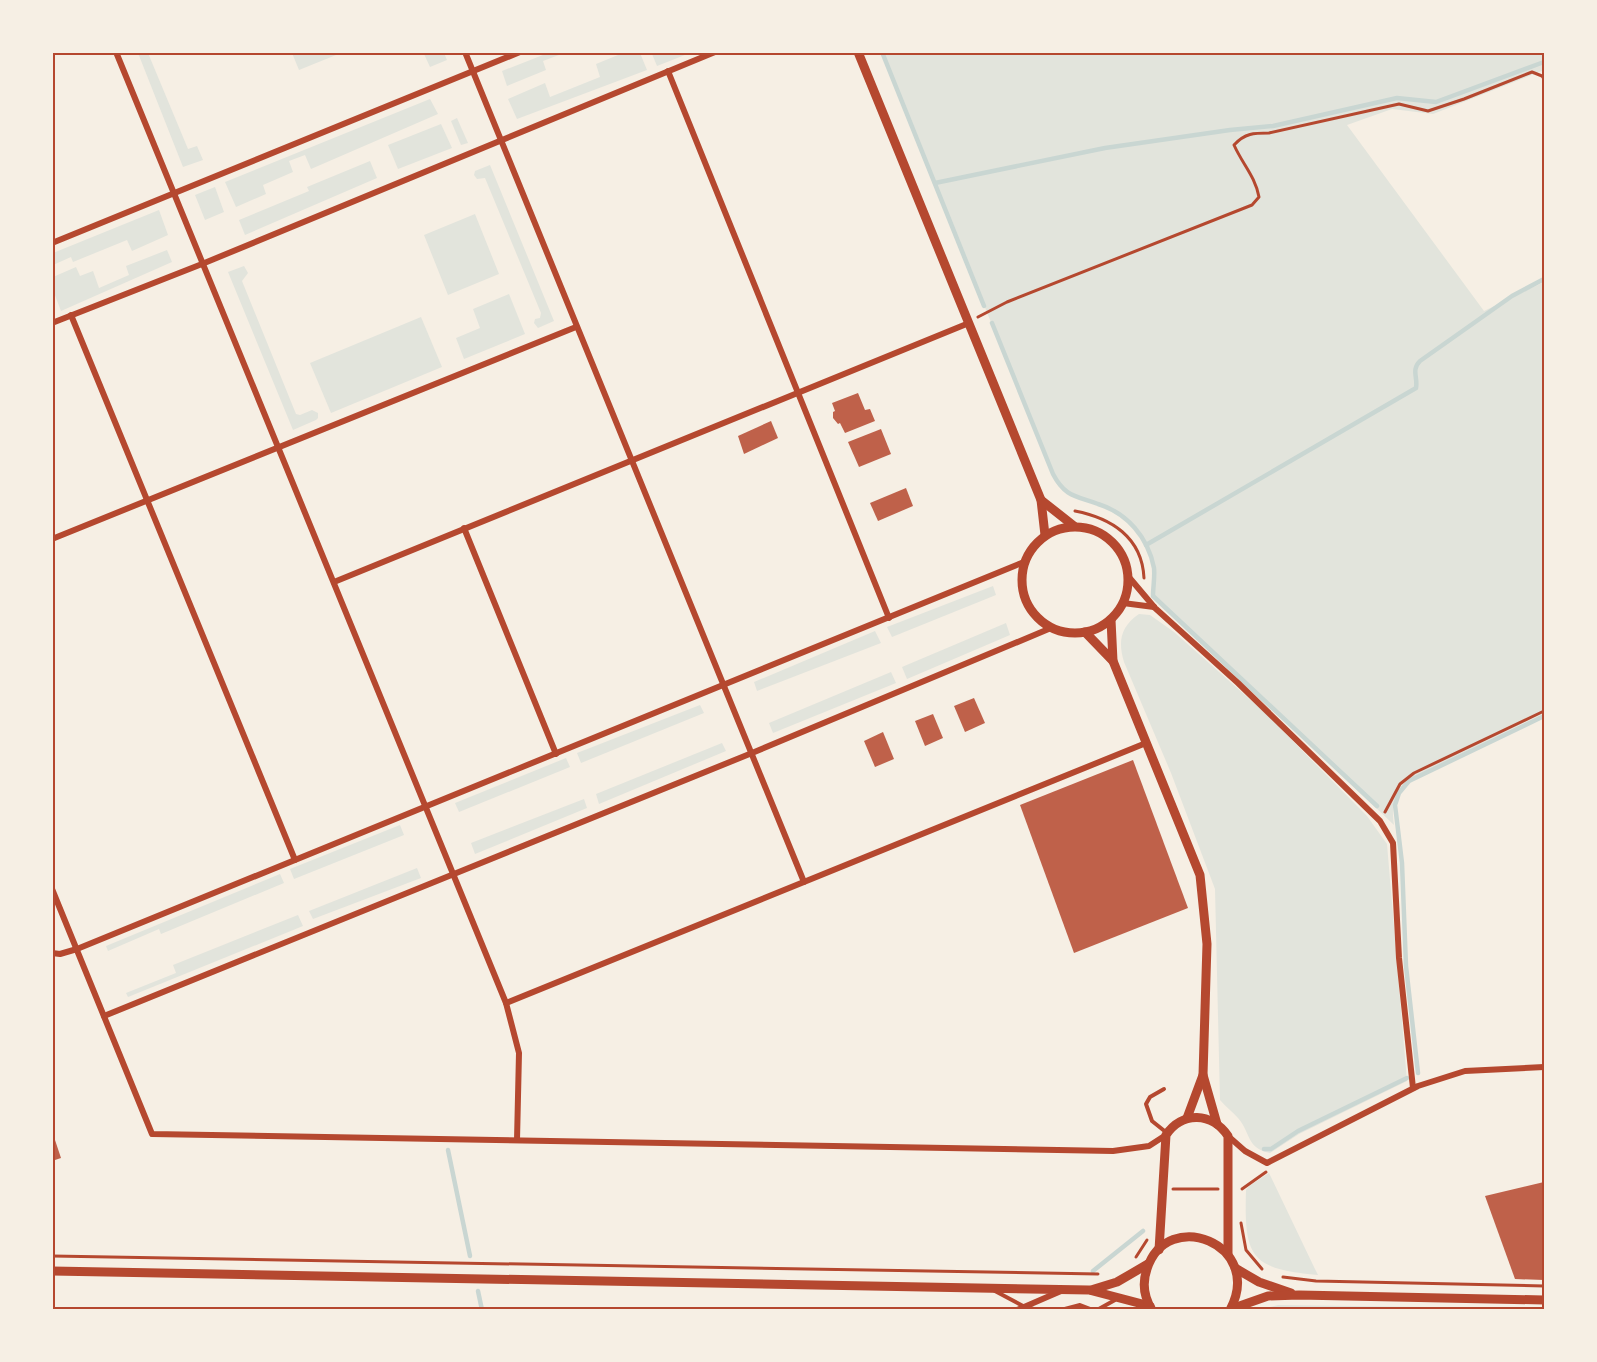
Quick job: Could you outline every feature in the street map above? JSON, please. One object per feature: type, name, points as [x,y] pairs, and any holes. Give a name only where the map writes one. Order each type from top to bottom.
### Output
[{"type":"street","points":[[116,52],[506,1003],[519,1053],[517,1140]]},
{"type":"street","points":[[465,52],[804,882]]},
{"type":"street","points":[[52,243],[520,52]]},
{"type":"street","points":[[52,323],[202,264],[715,52]]},
{"type":"street","points":[[858,52],[1041,500],[1045,536]]},
{"type":"street","points":[[668,71],[889,618]]},
{"type":"street","points":[[71,315],[295,860]]},
{"type":"street","points":[[334,582],[969,323]]},
{"type":"street","points":[[52,539],[576,327]]},
{"type":"street","points":[[1041,500],[1074,526]]},
{"type":"street","points":[[1074,526],[1090,529],[1105,536],[1116,546],[1124,560],[1128,576],[1123,603],[1111,620],[1095,630],[1068,633],[1051,628],[1038,620],[1023,593],[1021,577],[1024,562],[1036,543],[1064,527],[1074,526]]},
{"type":"street","points":[[464,528],[556,754]]},
{"type":"street","points":[[52,953],[60,954],[77,949],[1024,562]]},
{"type":"street","points":[[1128,576],[1155,608],[1238,683],[1380,821],[1393,843],[1399,958],[1413,1088]]},
{"type":"street","points":[[1123,603],[1155,608]]},
{"type":"street","points":[[1111,620],[1113,661],[1200,875],[1208,944],[1203,1075],[1217,1124]]},
{"type":"street","points":[[104,1016],[752,753],[1051,628]]},
{"type":"street","points":[[1085,632],[1113,661]]},
{"type":"street","points":[[506,1003],[1146,742]]},
{"type":"street","points":[[52,889],[152,1134],[1113,1151],[1149,1146],[1167,1134],[1175,1124],[1187,1118],[1198,1117],[1208,1118],[1217,1124],[1245,1151],[1267,1163],[1413,1088],[1465,1071],[1545,1066]]},
{"type":"street","points":[[1187,1118],[1203,1075]]},
{"type":"street","points":[[1159,1250],[1167,1134]]},
{"type":"street","points":[[1228,1136],[1228,1254]]},
{"type":"street","points":[[1089,1290],[1118,1282],[1148,1264],[1159,1250],[1178,1239],[1200,1237],[1220,1246],[1228,1254],[1235,1268],[1238,1289],[1231,1309]]},
{"type":"street","points":[[1148,1264],[1144,1286],[1151,1308]]},
{"type":"street","points":[[1235,1268],[1259,1282],[1299,1295]]},
{"type":"street","points":[[52,1271],[1089,1290],[1120,1297],[1151,1308]]},
{"type":"street","points":[[1020,1308],[1064,1290]]},
{"type":"street","points":[[1231,1309],[1268,1296],[1299,1295],[1545,1300]]},
{"type":"lane","points":[[1164,1089],[1150,1097],[1146,1104],[1152,1121],[1167,1134]]},
{"type":"lane","points":[[992,1289],[1020,1308],[1037,1310]]},
{"type":"lane","points":[[1061,1310],[1080,1305],[1095,1310],[1120,1297]]},
{"type":"path","points":[[969,323],[1008,302],[1252,205],[1259,197],[1257,182],[1234,145],[1241,137],[1250,133],[1269,133],[1399,104],[1428,111],[1532,72],[1545,79]]},
{"type":"path","points":[[1074,511],[1104,519],[1121,530],[1136,549],[1144,584]]},
{"type":"path","points":[[1380,821],[1400,784],[1407,778],[1545,711]]},
{"type":"path","points":[[1164,1189],[1242,1189]]},
{"type":"path","points":[[1240,1223],[1246,1250],[1262,1269],[1271,1273]]},
{"type":"path","points":[[1135,1258],[1147,1241],[1150,1231]]},
{"type":"path","points":[[52,1256],[1100,1274]]},
{"type":"path","points":[[1280,1276],[1316,1281],[1545,1286]]},
{"type":"shaded area","points":[[138,53],[148,53],[188,149],[197,146],[203,160],[183,167]]},
{"type":"shaded area","points":[[292,53],[341,53],[299,70]]},
{"type":"shaded area","points":[[444,53],[447,60],[430,67],[424,54]]},
{"type":"shaded area","points":[[548,53],[564,53],[543,61],[546,70],[507,86],[502,71]]},
{"type":"shaded area","points":[[623,53],[640,53],[647,70],[517,119],[508,99],[545,83],[550,97],[600,77],[596,64]]},
{"type":"shaded area","points":[[690,53],[657,66],[652,54]]},
{"type":"shaded area","points":[[882,53],[1544,53],[1544,70],[1433,114],[1392,109],[1347,125],[1484,311],[1544,282],[1544,713],[1408,780],[1399,790],[1395,800],[1394,825],[1160,604],[1152,596],[1151,558],[1137,532],[1115,511],[1079,499],[1061,489],[1056,483]]},
{"type":"shaded area","points":[[430,99],[438,114],[311,169],[305,155],[289,161],[293,172],[263,185],[266,194],[236,207],[225,182]]},
{"type":"shaded area","points":[[457,118],[468,143],[461,145],[451,121]]},
{"type":"shaded area","points":[[441,124],[452,148],[398,169],[388,145]]},
{"type":"shaded area","points":[[370,161],[377,178],[245,235],[239,220],[309,191],[307,187]]},
{"type":"shaded area","points":[[490,165],[554,321],[538,328],[534,323],[535,319],[540,318],[541,313],[485,178],[477,179],[474,175],[475,171]]},
{"type":"shaded area","points":[[215,187],[224,212],[205,220],[195,195]]},
{"type":"shaded area","points":[[159,210],[168,235],[132,251],[127,240],[73,262],[71,257],[53,265],[53,253]]},
{"type":"shaded area","points":[[475,214],[499,274],[448,295],[424,235]]},
{"type":"shaded area","points":[[167,250],[172,262],[61,311],[53,290],[53,277],[76,267],[80,276],[93,271],[99,288],[129,275],[126,266]]},
{"type":"shaded area","points":[[244,266],[248,273],[242,281],[296,414],[300,415],[312,410],[318,413],[316,420],[293,430],[228,272]]},
{"type":"shaded area","points":[[509,294],[525,334],[464,359],[456,338],[480,328],[473,309]]},
{"type":"shaded area","points":[[421,317],[442,367],[331,413],[310,363]]},
{"type":"shaded area","points":[[993,586],[996,595],[892,637],[887,627]]},
{"type":"shaded area","points":[[1139,614],[1150,615],[1174,632],[1263,711],[1367,816],[1387,844],[1407,1081],[1299,1134],[1270,1153],[1262,1151],[1253,1144],[1238,1118],[1220,1100],[1215,889],[1171,773],[1124,662],[1121,648],[1122,635],[1128,624]]},
{"type":"shaded area","points":[[1006,623],[1010,635],[907,679],[902,667]]},
{"type":"shaded area","points":[[875,631],[881,643],[757,691],[754,682]]},
{"type":"shaded area","points":[[891,672],[896,683],[773,733],[769,723]]},
{"type":"shaded area","points":[[700,705],[704,713],[581,763],[577,753]]},
{"type":"shaded area","points":[[722,743],[726,751],[599,804],[596,794]]},
{"type":"shaded area","points":[[566,758],[570,767],[459,812],[455,803]]},
{"type":"shaded area","points":[[584,799],[587,808],[475,854],[471,843]]},
{"type":"shaded area","points":[[400,825],[404,835],[294,879],[290,869]]},
{"type":"shaded area","points":[[417,868],[421,878],[313,919],[309,911]]},
{"type":"shaded area","points":[[280,874],[284,883],[161,934],[159,929],[108,951],[106,946]]},
{"type":"shaded area","points":[[298,915],[303,926],[128,997],[126,993],[176,973],[173,965]]},
{"type":"shaded area","points":[[1269,1173],[1318,1275],[1278,1269],[1265,1263],[1250,1245],[1247,1231],[1246,1190]]},
{"type":"shaded area","points":[[1278,1305],[1505,1308],[1261,1309]]},
{"type":"building","points":[[858,393],[865,410],[870,409],[875,421],[845,433],[840,423],[838,424],[833,418],[835,411],[832,403]]},
{"type":"building","points":[[771,421],[778,438],[744,454],[738,436]]},
{"type":"building","points":[[881,429],[891,454],[859,467],[848,442]]},
{"type":"building","points":[[906,488],[913,506],[878,521],[870,503]]},
{"type":"building","points":[[974,698],[985,723],[965,732],[954,706]]},
{"type":"building","points":[[933,714],[943,738],[925,746],[915,721]]},
{"type":"building","points":[[883,732],[894,759],[875,767],[864,741]]},
{"type":"building","points":[[1133,760],[1188,908],[1074,953],[1020,805]]},
{"type":"building","points":[[52,1131],[61,1158],[52,1161]]},
{"type":"building","points":[[1544,1182],[1544,1280],[1515,1279],[1485,1196]]},
{"type":"waterway","points":[[882,52],[984,306]]},
{"type":"waterway","points":[[935,183],[1105,148],[1273,126],[1397,98],[1436,102],[1544,62]]},
{"type":"waterway","points":[[1146,545],[1416,388],[1415,371],[1420,361],[1512,296],[1544,279]]},
{"type":"waterway","points":[[992,323],[1057,482],[1072,495],[1118,513],[1135,528],[1147,546],[1154,568],[1153,596],[1377,806]]},
{"type":"waterway","points":[[1418,1073],[1406,966],[1402,863],[1395,805],[1399,793],[1409,781],[1544,716]]},
{"type":"waterway","points":[[1264,1149],[1271,1149],[1298,1131],[1407,1078]]},
{"type":"waterway","points":[[448,1150],[470,1256]]},
{"type":"waterway","points":[[1093,1271],[1143,1231]]},
{"type":"waterway","points":[[478,1291],[482,1310]]}]
